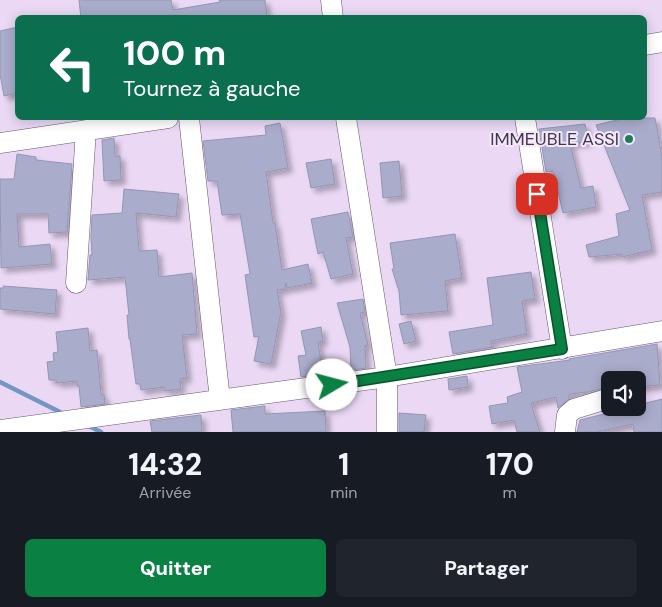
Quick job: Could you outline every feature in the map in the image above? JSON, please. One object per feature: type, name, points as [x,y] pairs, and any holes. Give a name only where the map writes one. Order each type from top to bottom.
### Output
[{"type":"street","points":[[331,0],[333,15]]},
{"type":"street","points":[[647,44],[662,42]]},
{"type":"street","points":[[0,143],[154,120]]},
{"type":"street","points":[[189,120],[220,400]]},
{"type":"street","points":[[346,120],[387,377],[387,432]]},
{"type":"street","points":[[525,120],[562,349]]},
{"type":"street","points":[[76,283],[86,130]]},
{"type":"street","points":[[0,430],[387,377],[662,331]]},
{"type":"street","points":[[565,432],[566,415],[574,410],[601,401]]},
{"type":"building","points":[[79,0],[171,0],[173,10],[220,2],[219,0],[265,0],[267,15],[81,15]]},
{"type":"building","points":[[15,28],[15,94],[4,96],[0,74],[0,31]]},
{"type":"building","points":[[647,118],[655,118],[662,157],[662,192],[642,195],[652,250],[622,257],[622,254],[589,257],[586,245],[619,236],[616,214],[630,210],[596,125],[617,120],[647,120]]},
{"type":"building","points":[[280,123],[288,168],[266,172],[282,270],[308,264],[312,283],[287,288],[286,283],[285,289],[277,290],[281,312],[271,364],[254,361],[259,336],[254,337],[245,275],[250,274],[240,214],[222,215],[217,181],[208,181],[203,141],[266,135],[265,126]]},
{"type":"building","points":[[585,124],[589,141],[570,144],[581,188],[593,186],[596,207],[563,213],[553,171],[546,172],[539,129]]},
{"type":"building","points":[[114,138],[115,156],[120,156],[121,180],[104,181],[102,140]]},
{"type":"building","points":[[17,154],[36,157],[36,160],[72,164],[67,232],[49,233],[48,214],[17,214],[19,247],[50,244],[52,264],[1,268],[0,179],[14,179]]},
{"type":"building","points":[[331,159],[335,184],[311,188],[306,163]]},
{"type":"building","points":[[399,161],[402,196],[383,198],[380,163]]},
{"type":"building","points":[[124,189],[179,194],[176,217],[136,213],[139,251],[157,250],[159,277],[192,273],[197,334],[182,335],[187,378],[180,379],[181,389],[165,391],[164,387],[141,390],[140,384],[136,384],[129,339],[127,315],[129,315],[125,277],[88,280],[90,255],[92,255],[92,215],[122,213]]},
{"type":"building","points":[[348,212],[353,237],[346,238],[353,274],[331,279],[323,252],[318,254],[311,219]]},
{"type":"building","points":[[455,234],[462,278],[445,281],[448,311],[401,315],[399,291],[392,269],[394,269],[390,243]]},
{"type":"building","points":[[531,272],[535,299],[522,301],[527,334],[491,341],[492,347],[453,354],[449,332],[493,325],[487,278]]},
{"type":"building","points":[[3,286],[57,290],[55,314],[0,309],[0,288],[4,288]]},
{"type":"building","points":[[363,299],[365,312],[360,313],[368,345],[365,346],[366,368],[351,370],[350,347],[337,303]]},
{"type":"building","points":[[411,321],[416,341],[404,344],[399,324]]},
{"type":"building","points":[[321,327],[323,341],[318,342],[323,374],[301,377],[298,356],[306,355],[301,331]]},
{"type":"building","points":[[88,328],[90,351],[97,350],[101,395],[104,395],[105,404],[81,407],[77,381],[57,383],[56,380],[49,380],[47,362],[54,361],[53,353],[58,352],[56,332]]},
{"type":"building","points":[[657,344],[660,385],[646,386],[646,371],[601,371],[601,388],[569,394],[569,399],[558,408],[556,397],[531,403],[540,432],[517,432],[514,420],[492,424],[489,406],[508,403],[507,397],[522,392],[517,367]]},
{"type":"building","points":[[467,376],[468,387],[449,390],[448,379]]},
{"type":"building","points":[[662,399],[662,432],[634,432],[633,424],[597,432],[577,432],[580,420],[601,415],[646,416],[646,403]]},
{"type":"building","points":[[265,406],[265,414],[325,411],[326,432],[233,432],[231,410]]},
{"type":"building","points":[[399,413],[426,415],[424,432],[399,432]]},
{"type":"building","points":[[201,415],[202,432],[152,432],[150,421]]},
{"type":"waterway","points":[[0,382],[64,414]]},
{"type":"waterway","points":[[87,425],[101,432]]},
{"type":"place","name":"IMMEUBLE ASSI","points":[[629,139]]},
{"type":"route","points":[[332,385],[562,349],[537,194]]}]
